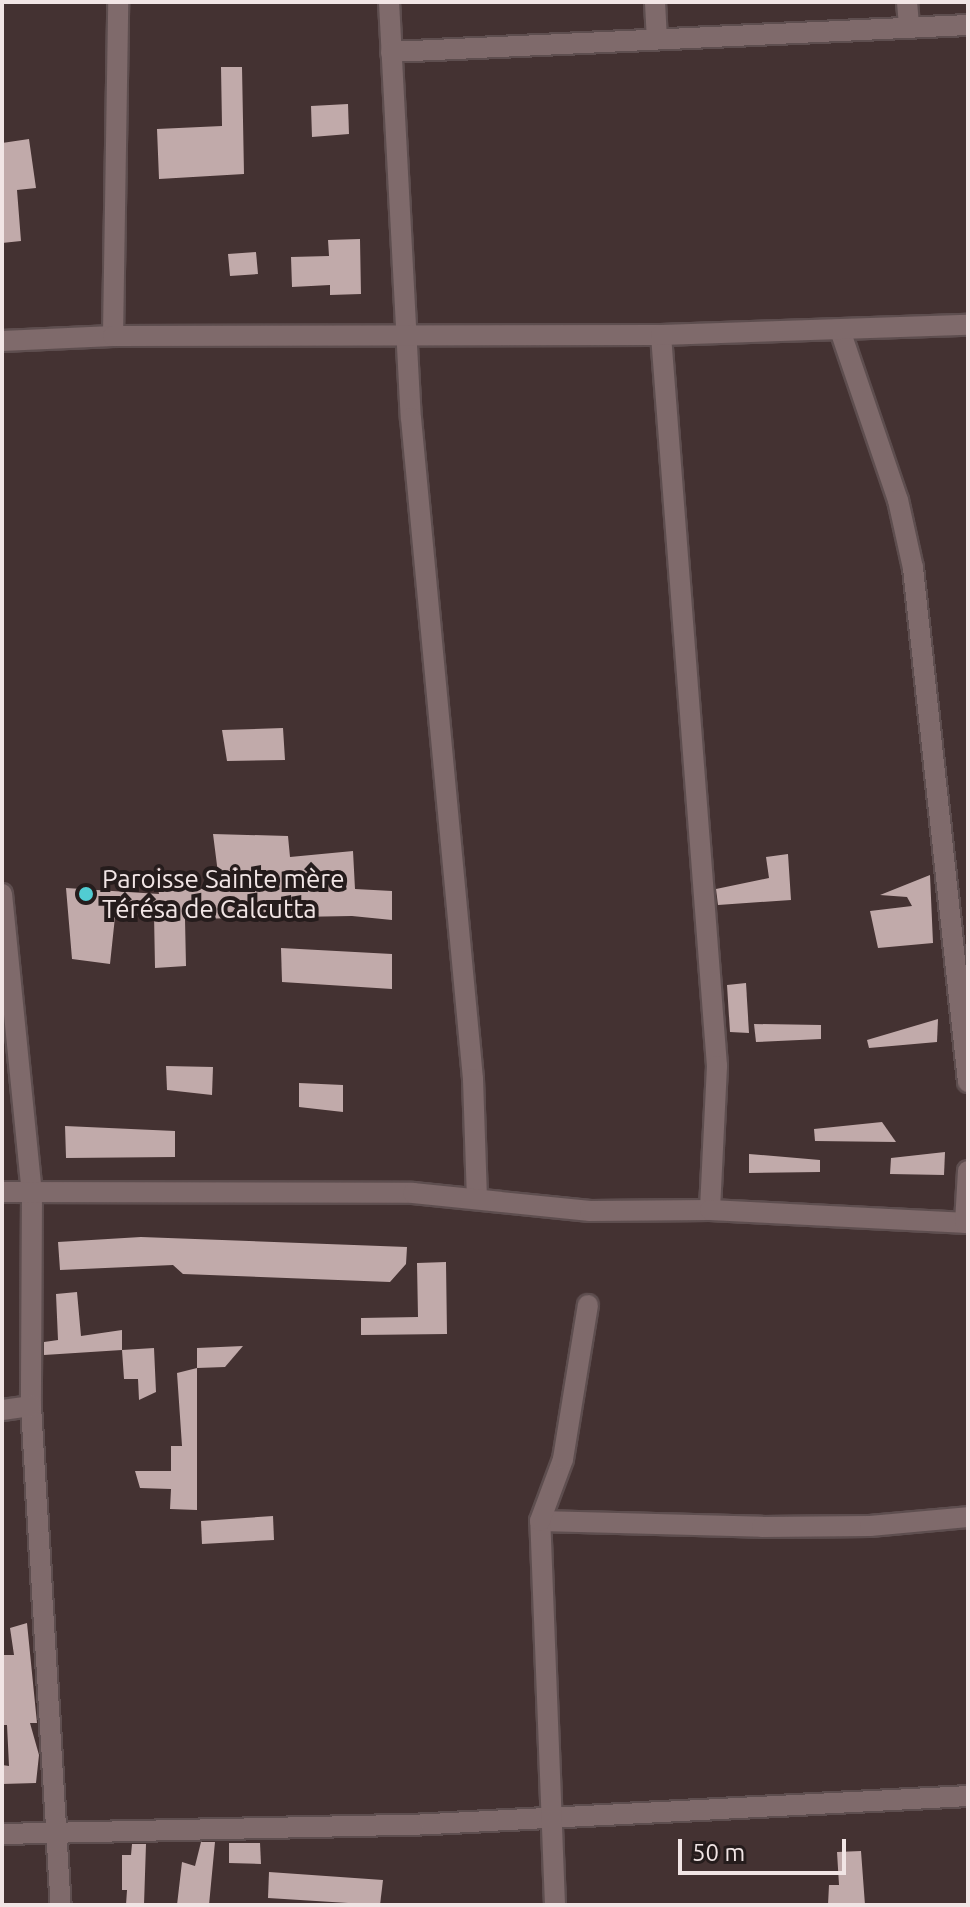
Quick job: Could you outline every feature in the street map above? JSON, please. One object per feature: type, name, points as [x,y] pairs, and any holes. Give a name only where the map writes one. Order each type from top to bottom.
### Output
[{"type":"street","points":[[113,336],[118,2]]},
{"type":"street","points":[[389,2],[406,335],[425,594],[473,1079],[477,1197]]},
{"type":"street","points":[[655,2],[657,38]]},
{"type":"street","points":[[907,2],[909,27]]},
{"type":"street","points":[[391,52],[968,25]]},
{"type":"street","points":[[2,341],[113,336],[661,335],[968,325]]},
{"type":"street","points":[[840,330],[908,540],[960,906],[968,1082]]},
{"type":"street","points":[[661,335],[717,1066],[710,1210]]},
{"type":"street","points":[[3,904],[32,1193],[31,1406],[61,1905]]},
{"type":"street","points":[[2,1192],[477,1197],[590,1211],[710,1210],[967,1223],[968,1171]]},
{"type":"street","points":[[555,1905],[555,1818],[540,1521],[563,1459],[588,1305]]},
{"type":"street","points":[[2,1410],[31,1406]]},
{"type":"street","points":[[540,1521],[762,1527],[870,1526],[968,1517]]},
{"type":"street","points":[[2,1834],[555,1818],[968,1796]]},
{"type":"building","points":[[221,67],[242,67],[244,174],[159,179],[157,129],[222,126]]},
{"type":"building","points":[[348,104],[349,134],[312,137],[311,106]]},
{"type":"building","points":[[29,139],[36,188],[17,190],[21,241],[2,243],[2,143]]},
{"type":"building","points":[[360,239],[361,294],[330,295],[330,285],[292,287],[291,257],[329,256],[328,240]]},
{"type":"building","points":[[256,252],[258,274],[230,276],[228,254]]},
{"type":"building","points":[[283,728],[285,760],[227,761],[222,730]]},
{"type":"building","points":[[213,834],[288,836],[290,857],[353,851],[355,889],[392,891],[392,920],[352,916],[185,919],[186,966],[155,968],[154,914],[115,917],[110,964],[72,959],[66,888],[159,894],[158,888],[220,889]]},
{"type":"building","points":[[788,854],[791,900],[718,905],[716,889],[769,878],[766,857]]},
{"type":"building","points":[[930,875],[933,943],[878,948],[870,911],[912,906],[907,897],[880,895]]},
{"type":"building","points":[[281,948],[392,954],[392,989],[282,982]]},
{"type":"building","points":[[746,983],[749,1033],[730,1032],[727,985]]},
{"type":"building","points":[[938,1019],[937,1042],[869,1048],[867,1040]]},
{"type":"building","points":[[754,1024],[821,1025],[821,1039],[756,1042]]},
{"type":"building","points":[[166,1066],[213,1067],[212,1095],[167,1090]]},
{"type":"building","points":[[299,1083],[343,1085],[343,1112],[299,1107]]},
{"type":"building","points":[[882,1122],[896,1142],[815,1141],[814,1129]]},
{"type":"building","points":[[65,1126],[175,1131],[175,1157],[66,1158]]},
{"type":"building","points":[[945,1152],[944,1175],[890,1174],[891,1158]]},
{"type":"building","points":[[749,1154],[820,1160],[820,1172],[749,1173]]},
{"type":"building","points":[[141,1237],[407,1247],[406,1264],[390,1282],[183,1274],[173,1265],[60,1270],[58,1242]]},
{"type":"building","points":[[446,1262],[447,1334],[361,1335],[361,1318],[418,1317],[417,1263]]},
{"type":"building","points":[[77,1292],[81,1336],[122,1330],[122,1350],[44,1355],[44,1342],[58,1340],[56,1294]]},
{"type":"building","points":[[243,1346],[225,1367],[197,1368],[197,1348]]},
{"type":"building","points":[[154,1348],[156,1392],[139,1400],[138,1379],[124,1379],[122,1350]]},
{"type":"building","points":[[197,1368],[197,1510],[170,1509],[171,1489],[140,1488],[135,1471],[171,1471],[171,1446],[182,1446],[177,1373]]},
{"type":"building","points":[[273,1516],[274,1540],[202,1544],[201,1521]]},
{"type":"building","points":[[27,1623],[37,1723],[30,1723],[39,1755],[36,1783],[2,1784],[2,1765],[9,1766],[7,1725],[2,1725],[2,1655],[14,1655],[10,1628]]},
{"type":"building","points":[[201,1842],[215,1842],[209,1905],[177,1905],[182,1862],[195,1866]]},
{"type":"building","points":[[229,1843],[260,1843],[261,1864],[229,1863]]},
{"type":"building","points":[[132,1844],[146,1844],[144,1905],[126,1905],[127,1890],[122,1890],[122,1855],[131,1855]]},
{"type":"building","points":[[861,1851],[865,1905],[828,1905],[829,1885],[839,1885],[837,1852]]},
{"type":"building","points":[[269,1872],[383,1880],[380,1905],[268,1898]]},
{"type":"place","name":"Paroisse Sainte mère Térésa de Calcutta","points":[[86,894]]}]
